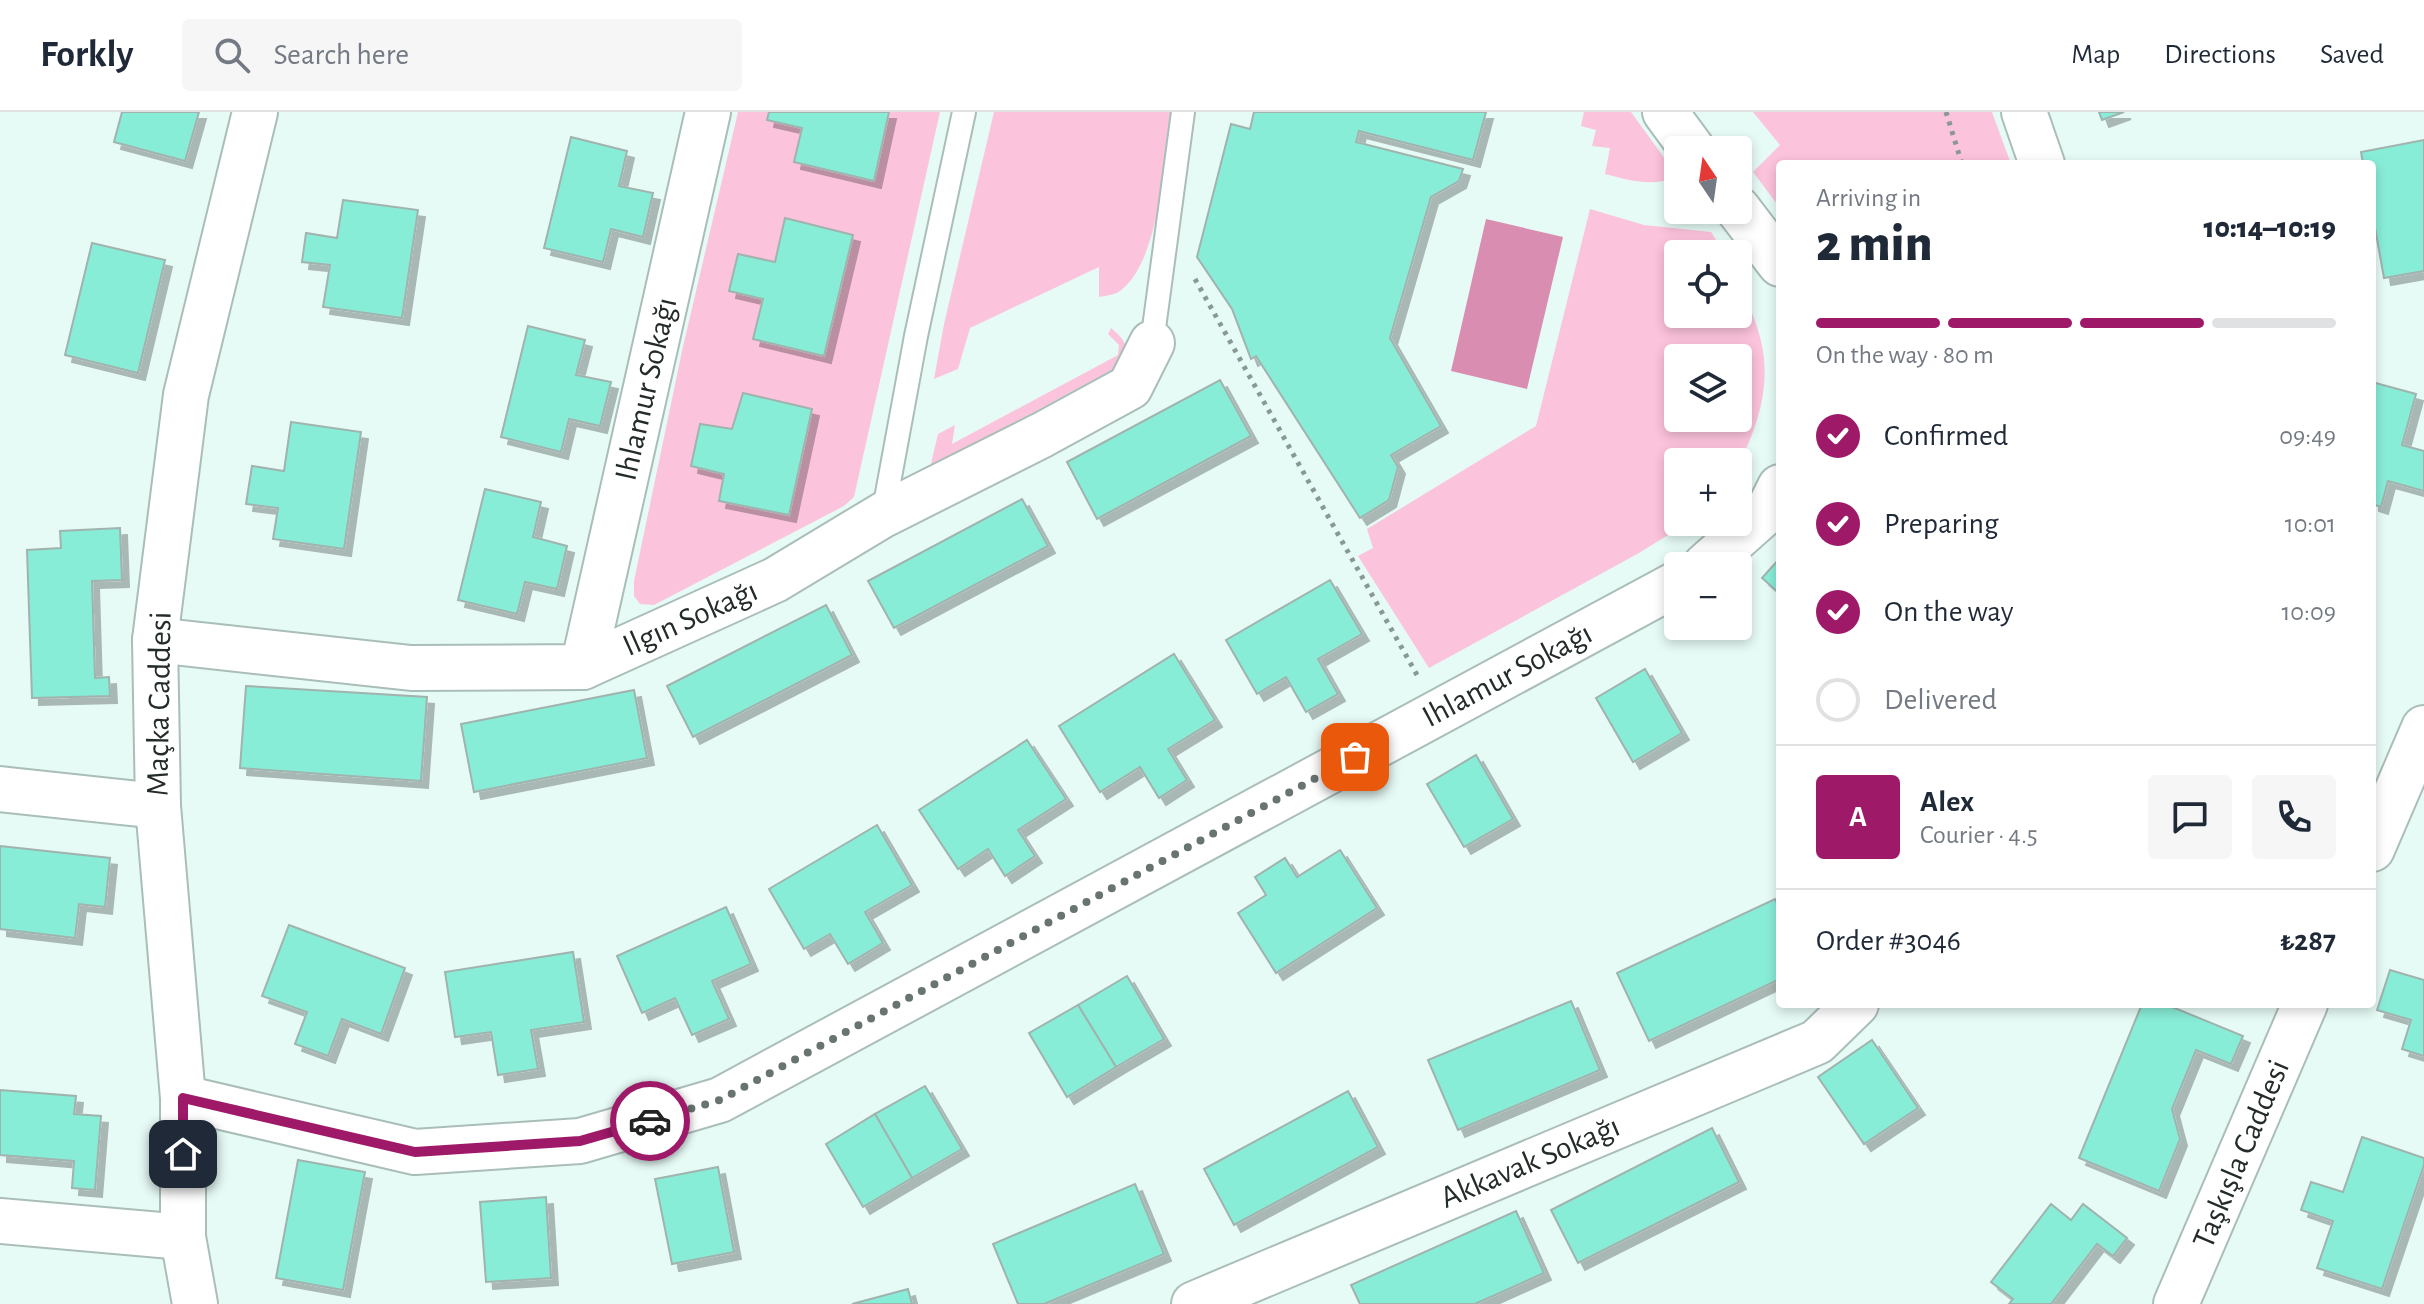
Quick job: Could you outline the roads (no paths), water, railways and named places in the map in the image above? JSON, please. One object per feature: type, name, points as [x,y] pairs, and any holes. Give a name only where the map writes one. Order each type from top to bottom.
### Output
[{"type":"street","name":"Maçka Caddesi","points":[[195,1304],[183,1237],[183,1098],[158,806],[155,640],[186,395],[255,112]]},
{"type":"street","name":"Ihlamur Sokağı","points":[[583,667],[708,112]]},
{"type":"street","points":[[1665,112],[1683,136]]},
{"type":"street","points":[[2024,112],[2041,160]]},
{"type":"street","points":[[1749,224],[1776,259]]},
{"type":"street","name":"Ilgın Sokağı","points":[[155,640],[411,668],[583,667],[775,580],[883,515],[1130,387],[1152,343]]},
{"type":"street","points":[[1721,552],[1769,509],[1776,495]]},
{"type":"street","name":"Ihlamur Sokağı","points":[[183,1098],[415,1152],[580,1141],[720,1100],[1664,591]]},
{"type":"street","points":[[2376,840],[2424,728]]},
{"type":"street","points":[[0,789],[158,806]]},
{"type":"street","name":"Akkavak Sokağı","points":[[1194,1304],[1817,1042],[1852,1008]]},
{"type":"street","name":"Taşkışla Caddesi","points":[[2176,1304],[2303,1008]]},
{"type":"street","points":[[0,1221],[183,1237]]},
{"type":"lane","points":[[883,515],[916,336],[964,112]]},
{"type":"lane","points":[[1152,343],[1183,112]]}]
